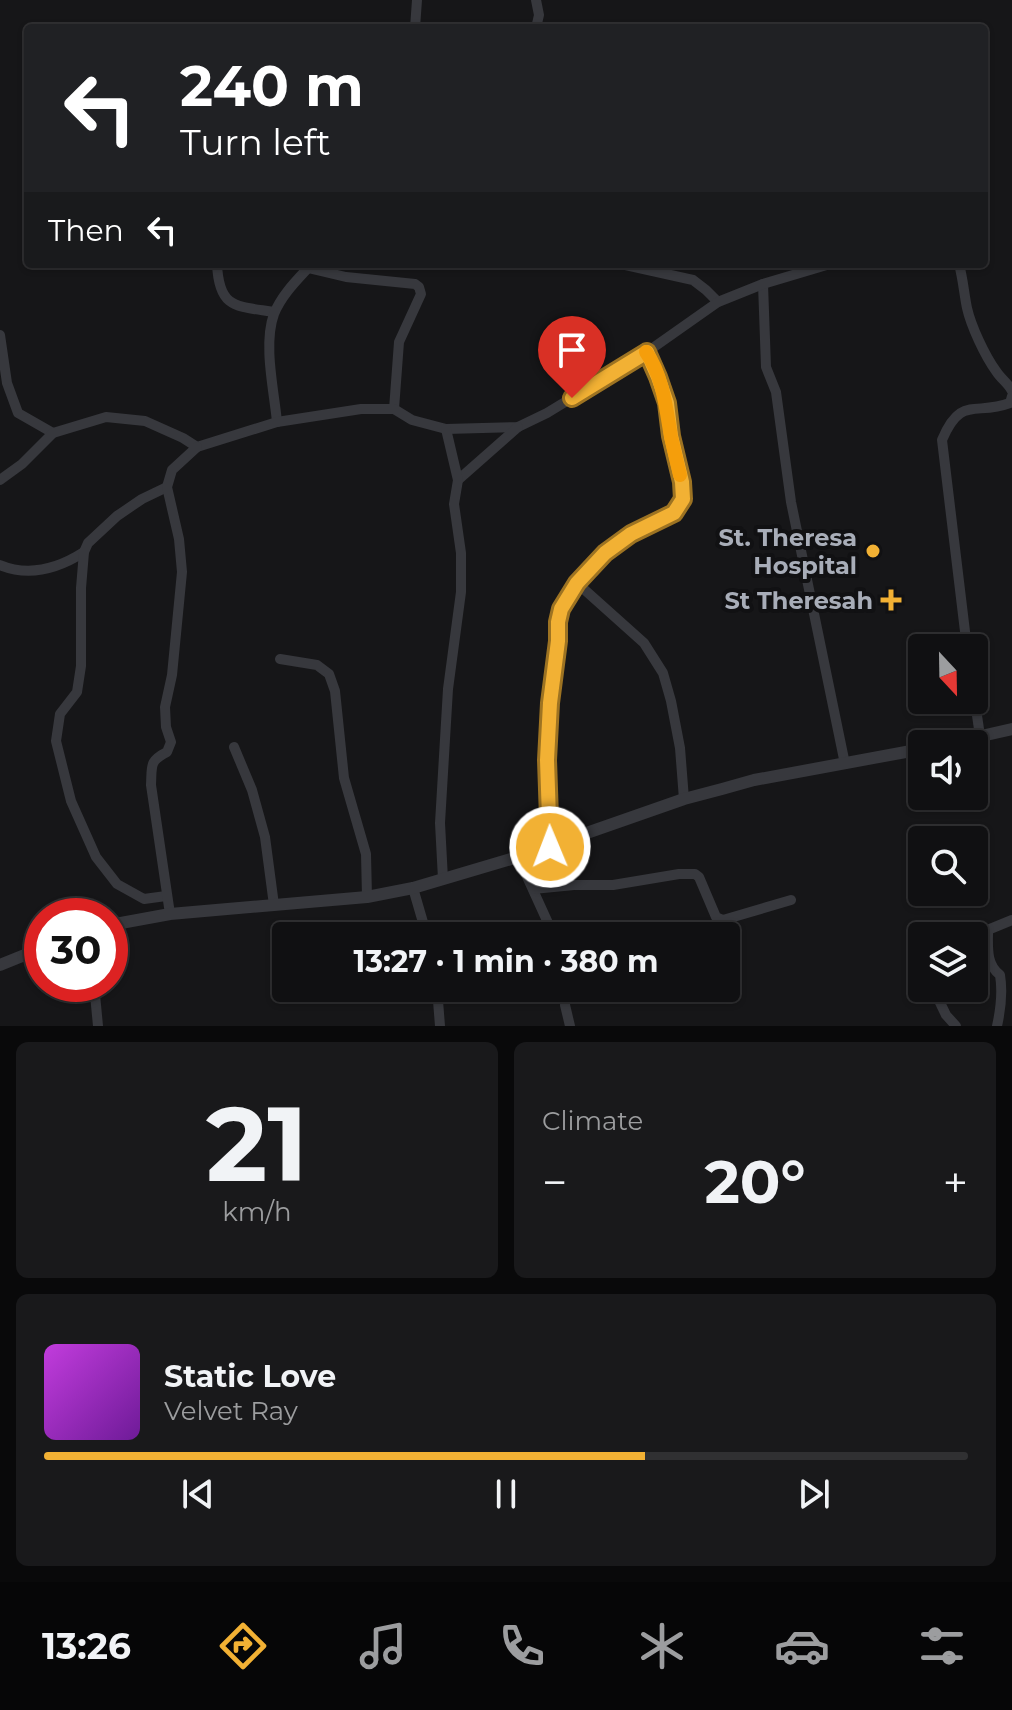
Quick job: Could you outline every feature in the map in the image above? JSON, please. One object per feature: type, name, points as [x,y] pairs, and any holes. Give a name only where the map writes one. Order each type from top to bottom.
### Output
[{"type":"street","points":[[416,24],[417,0]]},
{"type":"street","points":[[536,0],[539,15],[537,24]]},
{"type":"street","points":[[218,268],[221,293],[231,303],[274,312]]},
{"type":"street","points":[[277,422],[270,331],[274,312],[307,268]]},
{"type":"street","points":[[316,268],[346,277],[415,284],[419,287],[421,294],[399,342],[394,409]]},
{"type":"street","points":[[639,268],[693,280],[718,302]]},
{"type":"street","points":[[458,480],[518,427],[547,413],[647,352],[718,302],[817,268]]},
{"type":"street","points":[[960,268],[967,309],[978,337],[1012,394],[1010,403],[964,410],[949,424],[942,440],[965,634]]},
{"type":"street","points":[[763,284],[766,367],[776,392],[791,502],[845,764]]},
{"type":"street","points":[[0,335],[7,383],[18,413],[53,433]]},
{"type":"street","points":[[550,847],[547,760],[561,609],[577,583],[605,553],[631,534],[674,513],[683,499],[667,403],[647,352]]},
{"type":"street","points":[[170,914],[151,785],[152,764],[156,757],[167,752],[171,742],[165,707],[172,675],[182,572],[179,539],[167,487],[172,470],[197,447],[277,422],[361,409],[394,409],[412,420],[446,429],[518,427]]},
{"type":"street","points":[[0,480],[22,464],[53,433],[106,417],[145,421],[197,447]]},
{"type":"street","points":[[443,879],[440,823],[448,689],[461,592],[461,553],[454,504],[458,480],[446,429]]},
{"type":"street","points":[[166,896],[144,899],[117,884],[96,857],[71,801],[56,741],[60,714],[77,692],[82,649],[84,552],[88,543],[117,516],[167,487]]},
{"type":"street","points":[[0,565],[37,571],[64,564],[84,552]]},
{"type":"street","points":[[577,583],[644,643],[663,673],[680,748],[684,799]]},
{"type":"street","points":[[280,659],[317,665],[329,674],[335,691],[344,778],[366,854],[367,897]]},
{"type":"street","points":[[988,734],[1012,729]]},
{"type":"street","points":[[234,747],[252,790],[265,837],[274,905]]},
{"type":"street","points":[[128,922],[170,914],[367,897],[413,888],[550,847],[684,799],[754,780],[908,752]]},
{"type":"street","points":[[518,857],[548,922]]},
{"type":"street","points":[[533,889],[613,885],[695,874],[716,917],[723,920],[791,900]]},
{"type":"street","points":[[413,888],[423,922]]},
{"type":"street","points":[[997,1026],[1002,987],[1000,975],[990,962],[988,932],[1012,920]]},
{"type":"street","points":[[0,965],[24,955]]},
{"type":"street","points":[[96,1002],[98,1026]]},
{"type":"street","points":[[436,1025],[437,1002]]},
{"type":"street","points":[[565,1002],[570,1026]]},
{"type":"street","points":[[940,1002],[956,1026]]},
{"type":"slow traffic","points":[[646,352],[667,403],[680,475]]},
{"type":"place","name":"St. Theresa Hospital","points":[[873,551]]},
{"type":"place","name":"St Theresah","points":[[891,600]]},
{"type":"route","points":[[550,847],[547,760],[561,609],[577,583],[605,553],[631,534],[674,513],[683,499],[667,403],[647,352],[572,398]]}]
